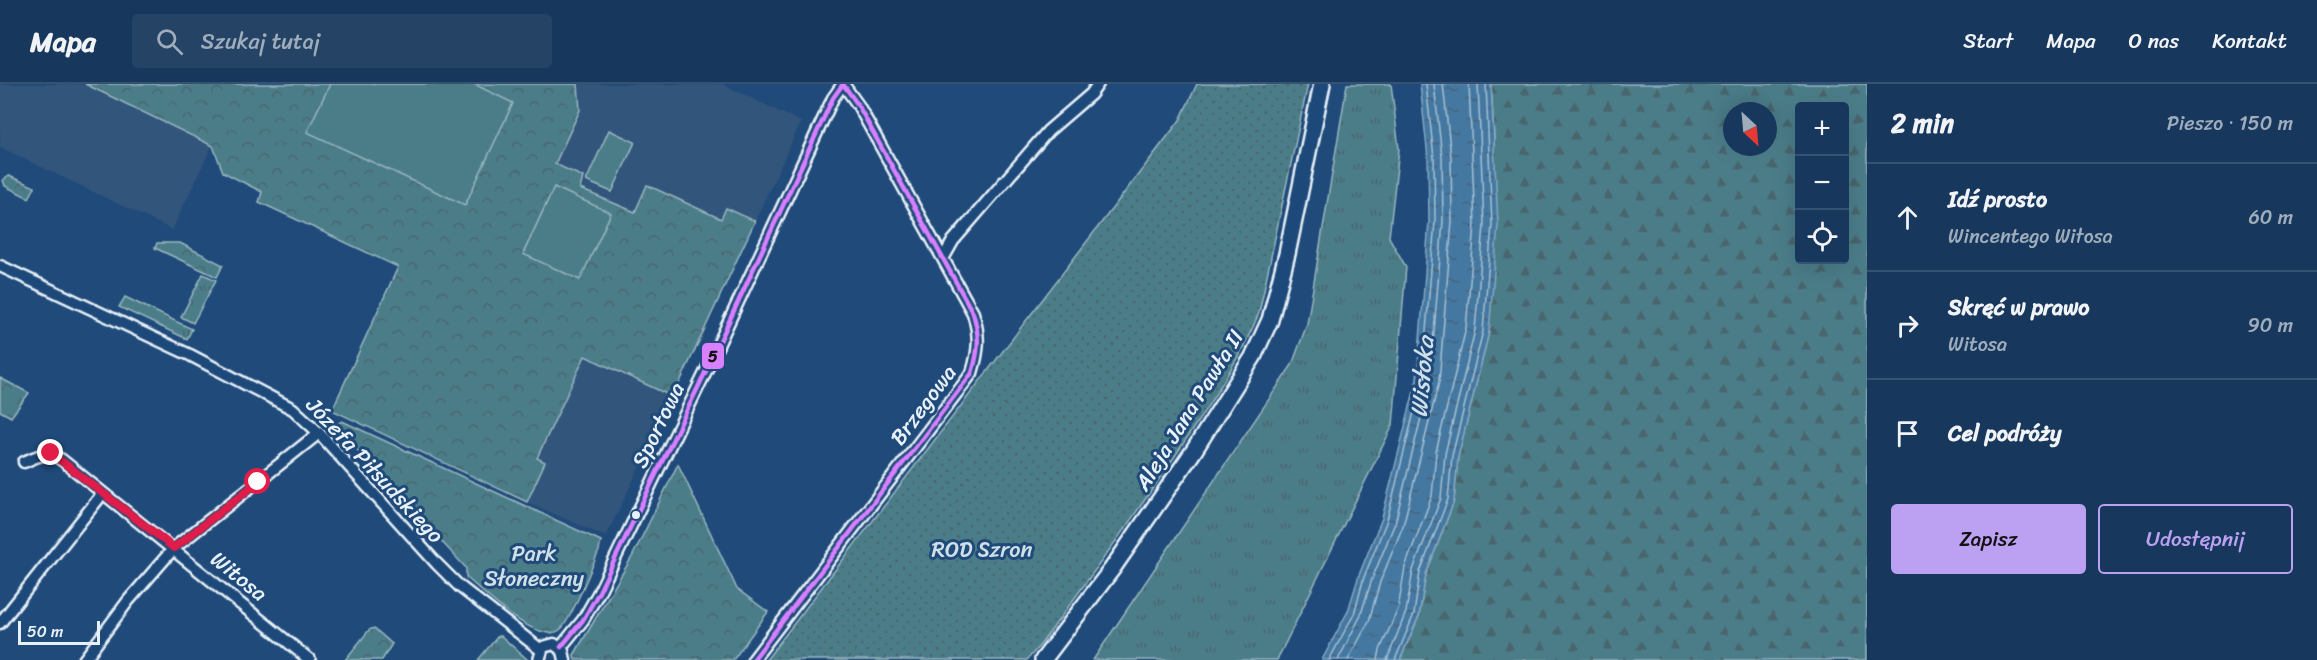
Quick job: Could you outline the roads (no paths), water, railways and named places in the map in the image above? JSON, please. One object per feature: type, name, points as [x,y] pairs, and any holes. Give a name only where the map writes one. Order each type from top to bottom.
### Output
[{"type":"street","name":"Sportowa","points":[[561,647],[583,620],[599,592],[705,374],[833,98],[843,84],[858,105],[934,245],[944,257]]},
{"type":"street","points":[[944,257],[953,242],[1048,131],[1091,94],[1098,84]]},
{"type":"street","name":"Aleja Jana Pawła II","points":[[1043,660],[1112,569],[1199,442],[1253,357],[1270,320],[1287,254],[1322,84]]},
{"type":"street","name":"Brzegowa","points":[[753,660],[972,373],[980,334],[973,313],[944,257]]},
{"type":"street","name":"Józefa Piłsudskiego","points":[[0,266],[234,377],[293,409],[319,433],[459,586],[540,655]]},
{"type":"street","points":[[84,660],[128,601],[174,548],[319,433]]},
{"type":"street","name":"Witosa","points":[[24,462],[39,454],[51,453],[174,548],[310,660]]},
{"type":"street","points":[[0,623],[103,493]]},
{"type":"street","points":[[540,655],[550,644],[561,647],[565,660]]},
{"type":"water","name":"Wisłoka","points":[[1420,84],[1491,84],[1498,225],[1489,332],[1458,457],[1454,501],[1426,574],[1419,616],[1400,660],[1322,660],[1348,611],[1359,575],[1382,518],[1417,379],[1429,221],[1428,158]]},
{"type":"park label","name":"ROD Szron","points":[[982,549]]},
{"type":"park label","name":"Park Słoneczny","points":[[534,566]]}]
